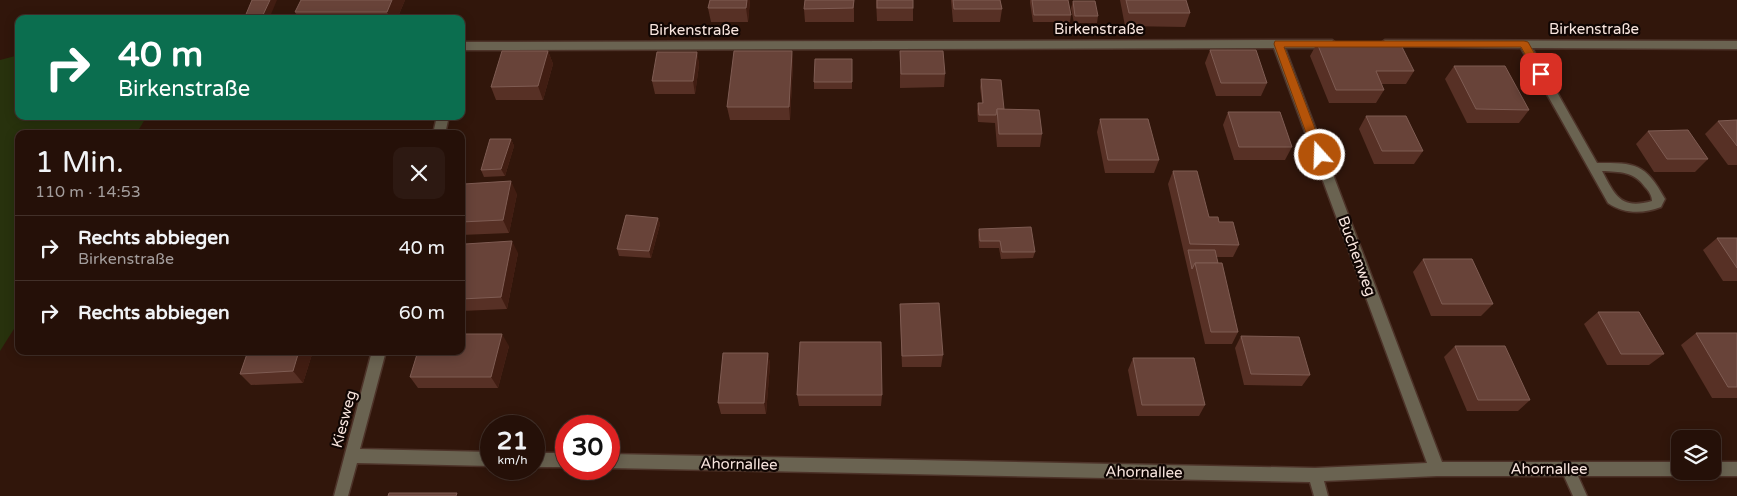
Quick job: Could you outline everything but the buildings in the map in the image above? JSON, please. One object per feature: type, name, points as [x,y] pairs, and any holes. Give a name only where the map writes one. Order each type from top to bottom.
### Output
[{"type":"street","name":"Buchenweg","points":[[1278,44],[1436,469]]},
{"type":"street","name":"Birkenstraße","points":[[465,47],[1347,44]]},
{"type":"street","name":"Birkenstraße","points":[[1377,44],[1737,45]]},
{"type":"street","points":[[1524,44],[1612,200],[1618,205],[1629,207],[1657,204],[1659,199],[1648,178],[1640,172],[1629,168],[1594,167]]},
{"type":"street","name":"Kiesweg","points":[[340,496],[379,355]]},
{"type":"street","points":[[351,456],[480,459]]},
{"type":"street","name":"Ahornallee","points":[[620,461],[1315,475],[1436,469],[1671,469]]},
{"type":"street","points":[[1568,469],[1580,496]]},
{"type":"street","points":[[1721,469],[1737,469]]},
{"type":"street","points":[[1315,475],[1321,496]]},
{"type":"green space","points":[[15,56],[15,120],[145,120],[138,130],[15,130],[15,327],[0,351],[0,60]]},
{"type":"route","points":[[1320,155],[1278,44],[1524,44],[1541,74]]}]
